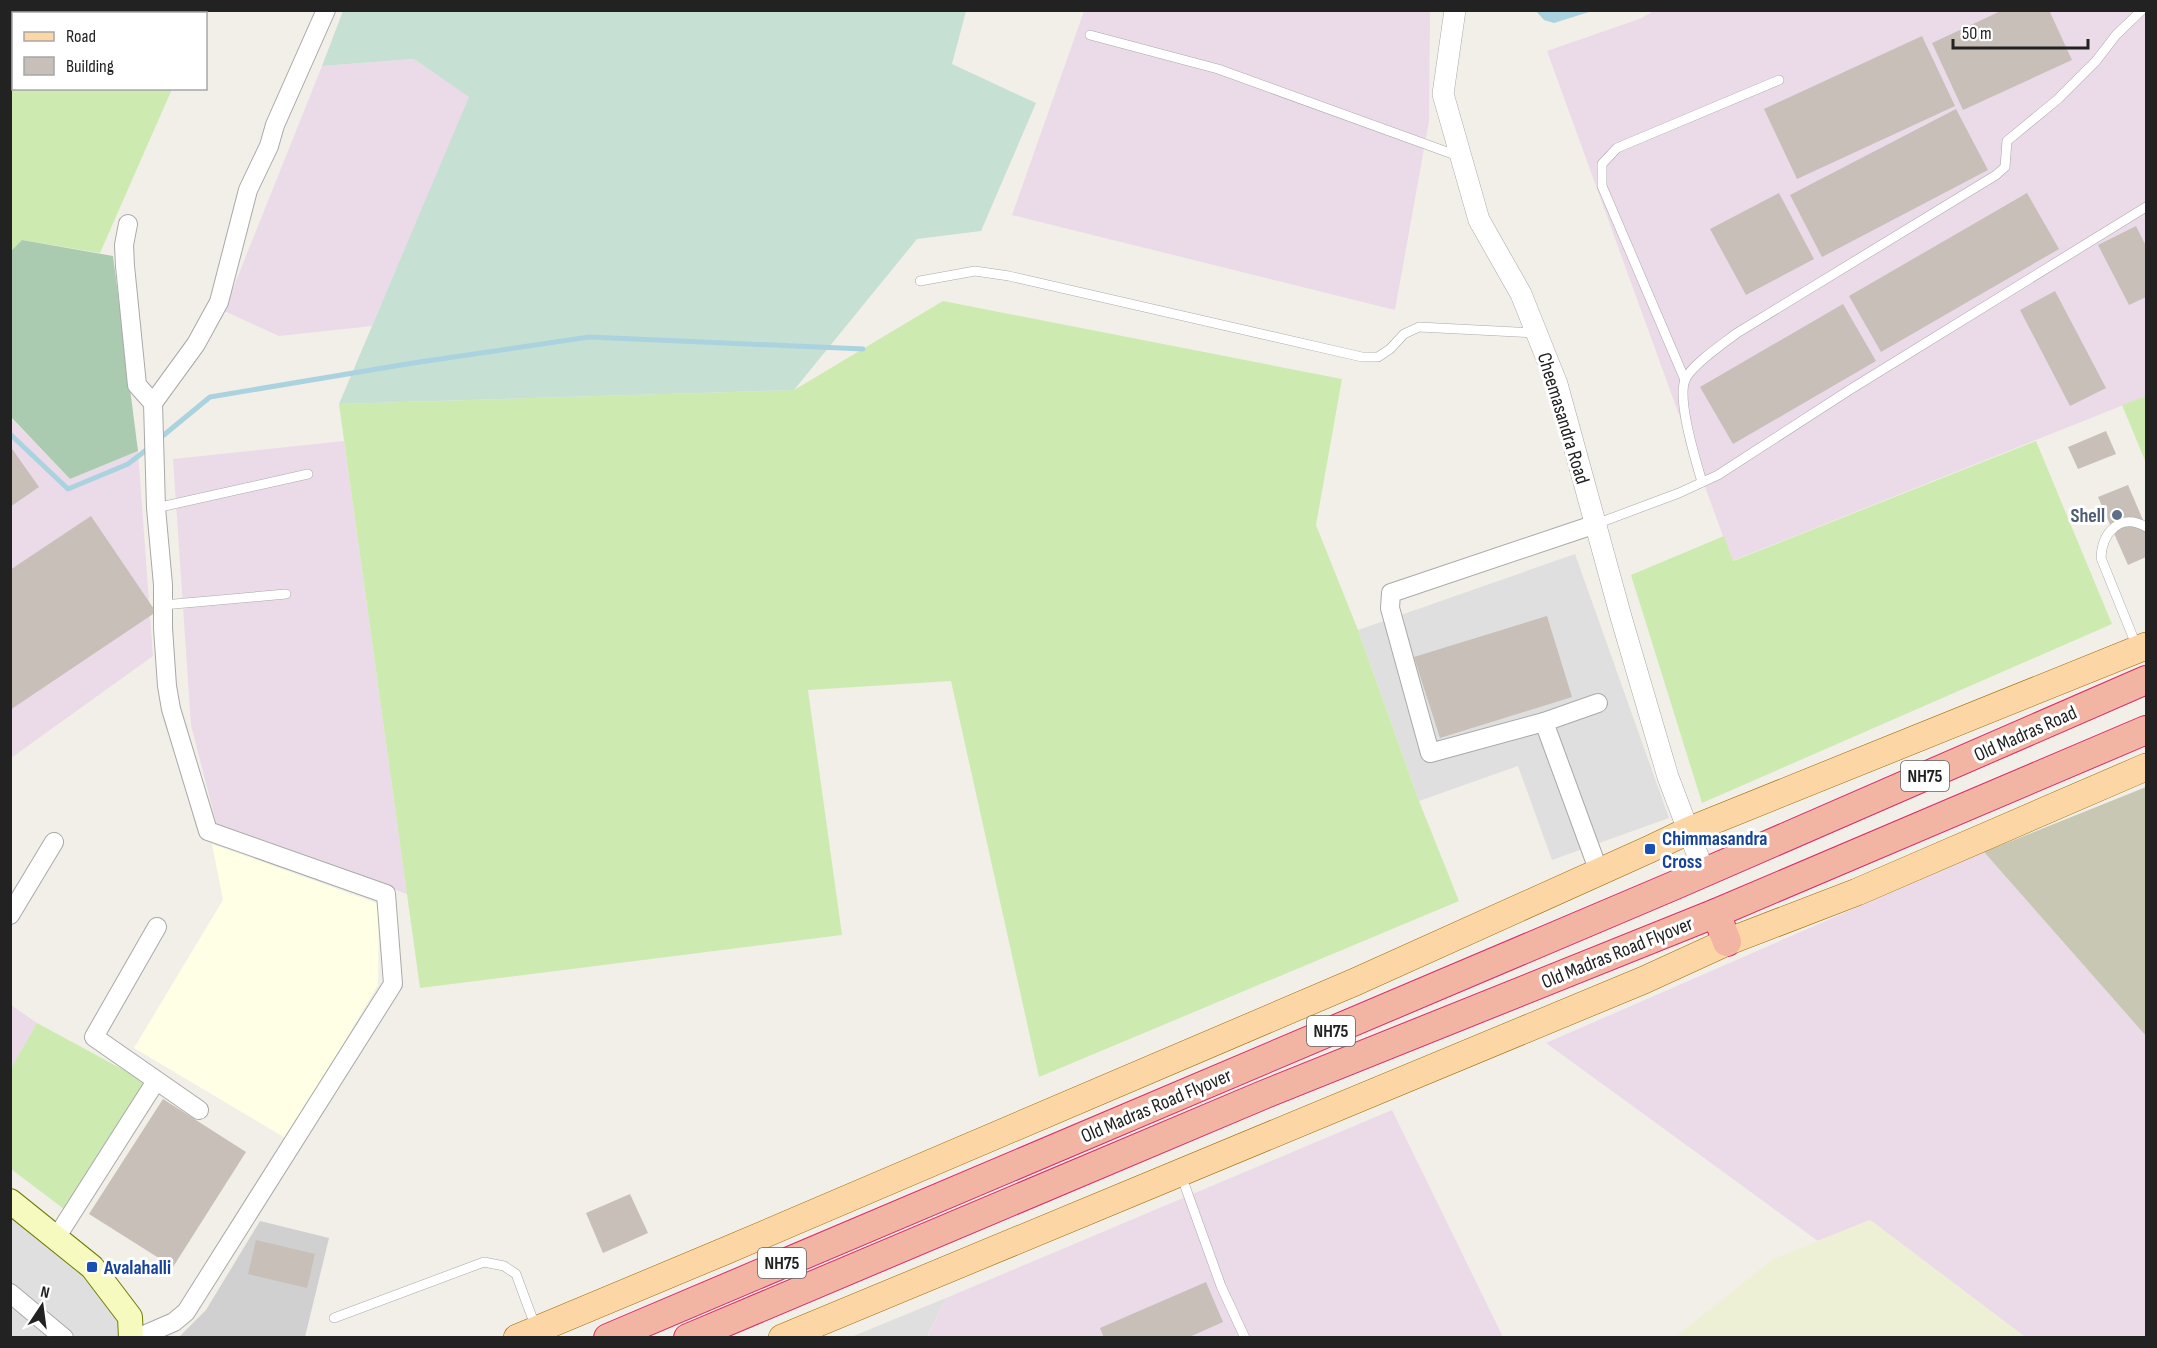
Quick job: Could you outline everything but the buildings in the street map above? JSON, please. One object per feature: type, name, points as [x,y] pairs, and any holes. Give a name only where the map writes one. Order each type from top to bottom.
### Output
[{"type":"highway","name":"Old Madras Road","points":[[1704,872],[2146,680]]},
{"type":"highway","name":"NH75","points":[[1716,913],[2146,730]]},
{"type":"highway","name":"Old Madras Road Flyover","points":[[608,1338],[1704,872]]},
{"type":"highway","name":"Old Madras Road Flyover","points":[[688,1338],[1263,1095],[1716,913]]},
{"type":"highway","points":[[1716,913],[1727,942]]},
{"type":"main road","points":[[527,1333],[1355,982],[1690,830],[2142,648]]},
{"type":"main road","points":[[786,1337],[1644,980],[1727,942],[1857,892],[2146,767]]},
{"type":"main road","points":[[10,1202],[92,1267],[130,1317],[141,1337]]},
{"type":"street","points":[[141,1337],[174,1322],[186,1312],[393,984],[386,894],[208,831],[171,709],[166,675],[163,585],[156,507],[153,403],[196,344],[219,302],[248,190],[326,10]]},
{"type":"street","name":"Cheemasandra Road","points":[[1455,10],[1443,94],[1479,220],[1521,294],[1557,384],[1668,777],[1704,872]]},
{"type":"street","points":[[128,224],[124,245],[125,266],[137,385],[153,403]]},
{"type":"street","points":[[1596,524],[1390,593],[1390,608],[1430,753],[1544,722],[1598,704]]},
{"type":"street","points":[[1544,722],[1599,873]]},
{"type":"street","points":[[10,915],[54,842]]},
{"type":"street","points":[[157,927],[94,1037],[199,1110]]},
{"type":"street","points":[[56,1238],[156,1082]]},
{"type":"street","points":[[10,1293],[64,1338]]},
{"type":"lane","points":[[1685,380],[1708,354],[1737,333],[1996,175],[2005,167],[2007,141],[2058,99],[2142,10]]},
{"type":"lane","points":[[1090,35],[1218,69],[1461,157]]},
{"type":"lane","points":[[1702,482],[1686,417],[1683,397],[1685,380],[1602,186],[1602,164],[1617,148],[1779,80]]},
{"type":"lane","points":[[1596,524],[1642,508],[1718,475],[2030,277],[2146,207]]},
{"type":"lane","points":[[920,282],[975,272],[1009,276],[1362,357],[1378,357],[1404,334],[1419,327],[1537,333]]},
{"type":"lane","points":[[156,507],[308,474]]},
{"type":"lane","points":[[2142,648],[2101,558],[2102,549],[2110,531],[2123,522],[2133,521],[2146,526]]},
{"type":"lane","points":[[163,605],[286,594]]},
{"type":"lane","points":[[1180,1172],[1221,1286],[1245,1338]]},
{"type":"lane","points":[[334,1318],[484,1262],[504,1266],[516,1274],[527,1333]]},
{"type":"shaded area","points":[[343,11],[966,11],[952,64],[1036,103],[981,231],[917,239],[794,390],[339,404],[469,97],[414,59],[322,66]]},
{"type":"shaded area","points":[[1084,11],[1430,11],[1429,121],[1395,310],[1012,215]]},
{"type":"shaded area","points":[[1653,11],[2146,11],[2146,396],[1732,561],[1547,51],[1642,18]]},
{"type":"shaded area","points":[[414,59],[470,97],[372,326],[279,336],[224,311],[322,66]]},
{"type":"shaded area","points":[[22,240],[113,256],[138,451],[70,479],[11,417],[11,251]]},
{"type":"shaded area","points":[[10,417],[70,479],[138,451],[153,656],[11,758]]},
{"type":"shaded area","points":[[344,441],[407,894],[217,826],[191,725],[173,459]]},
{"type":"shaded area","points":[[1575,554],[1669,818],[1552,860],[1518,766],[1419,801],[1358,630]]},
{"type":"shaded area","points":[[2146,787],[2146,1036],[1984,852]]},
{"type":"shaded area","points":[[212,844],[379,904],[378,985],[287,1139],[134,1048],[223,900]]},
{"type":"shaded area","points":[[1984,852],[2146,1036],[2146,1337],[2025,1337],[1870,1220],[1818,1241],[1546,1043]]},
{"type":"shaded area","points":[[11,1005],[37,1023],[11,1068]]},
{"type":"shaded area","points":[[1392,1110],[1503,1337],[927,1338],[946,1298]]},
{"type":"shaded area","points":[[10,1213],[83,1267],[125,1323],[125,1337],[11,1337]]},
{"type":"shaded area","points":[[1870,1220],[2025,1337],[1675,1337],[1773,1259]]},
{"type":"shaded area","points":[[260,1221],[329,1238],[305,1337],[178,1338],[206,1310]]},
{"type":"shaded area","points":[[946,1298],[927,1337],[851,1337]]},
{"type":"green space","points":[[11,11],[206,11],[12,12],[12,90],[172,90],[100,253],[22,240],[11,251]]},
{"type":"green space","points":[[943,301],[1342,379],[1316,525],[1358,630],[1419,801],[1459,901],[1039,1077],[951,681],[808,690],[842,935],[420,988],[339,404],[794,390]]},
{"type":"green space","points":[[2146,396],[2146,463],[2122,405]]},
{"type":"green space","points":[[2036,441],[2112,624],[1702,803],[1631,575],[1724,536],[1733,561]]},
{"type":"green space","points":[[37,1023],[146,1082],[64,1209],[11,1169],[11,1068]]},
{"type":"water","points":[[1536,11],[1592,11],[1554,23],[1544,20]]},
{"type":"waterway","points":[[159,439],[210,397],[413,363],[589,337],[863,349]]},
{"type":"waterway","points":[[10,434],[68,489],[128,464],[150,447]]},
{"type":"place","name":"Shell","points":[[2117,515]]},
{"type":"place","name":"Chimmasandra Cross","points":[[1650,849]]},
{"type":"place","name":"Avalahalli","points":[[92,1267]]}]
